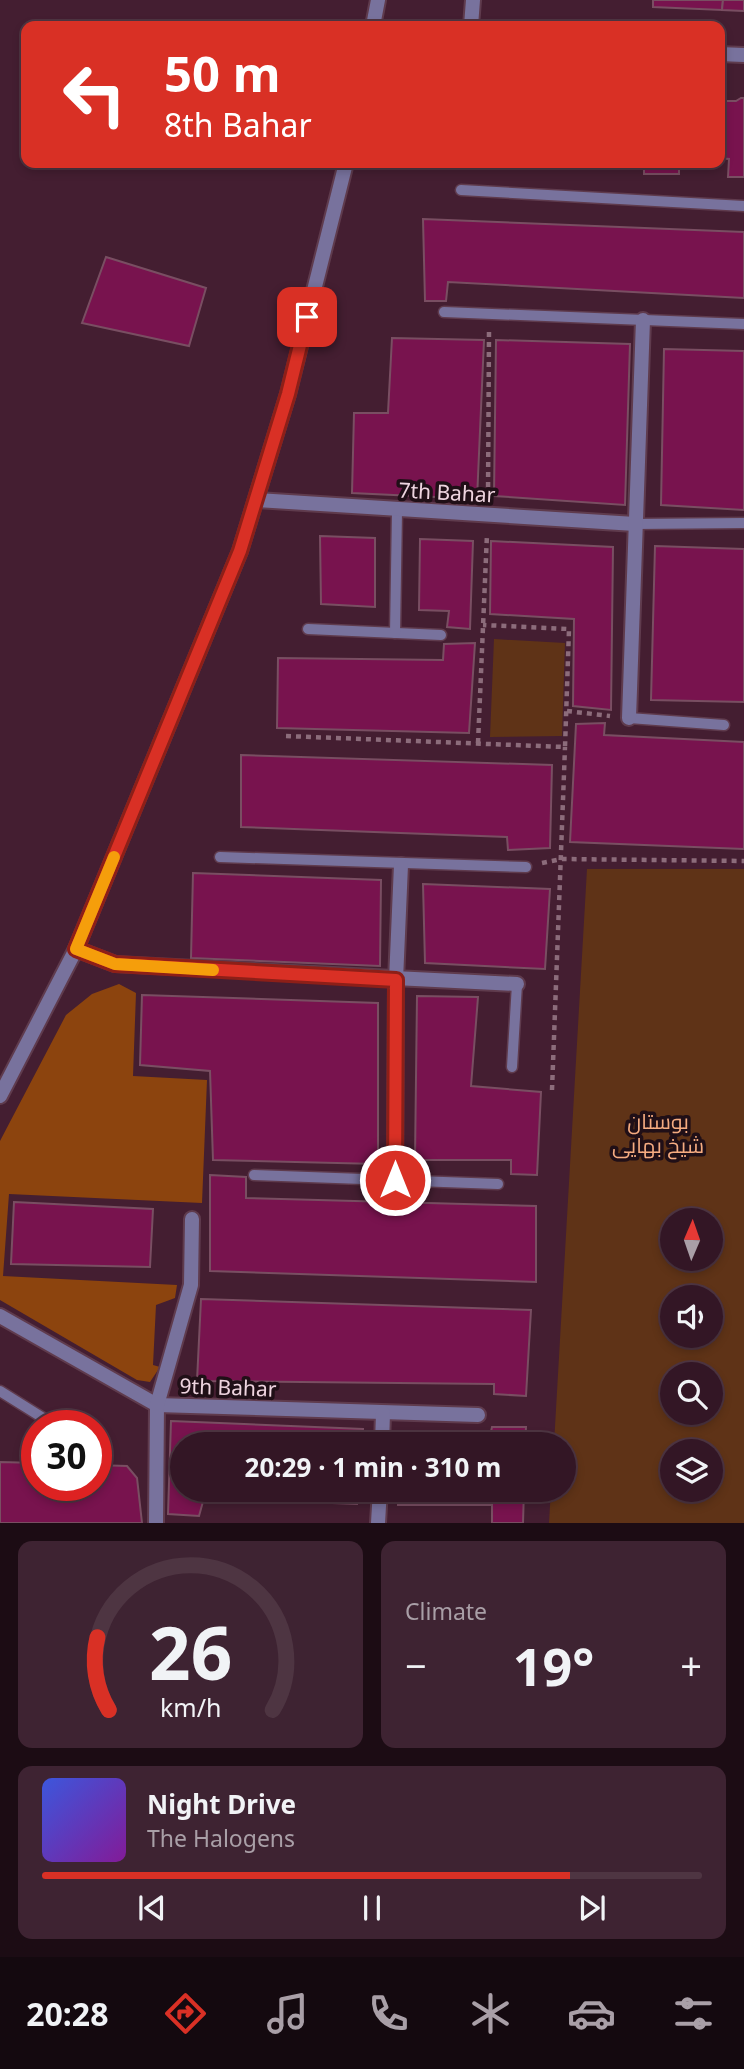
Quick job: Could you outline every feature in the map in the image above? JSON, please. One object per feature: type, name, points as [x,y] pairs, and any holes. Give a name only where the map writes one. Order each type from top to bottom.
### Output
[{"type":"street","points":[[374,21],[378,0]]},
{"type":"street","points":[[471,21],[473,0]]},
{"type":"street","points":[[725,54],[744,55]]},
{"type":"street","points":[[0,1096],[76,949],[240,551],[288,394],[345,168]]},
{"type":"street","points":[[629,718],[643,320]]},
{"type":"street","name":"7th Bahar","points":[[257,500],[397,511],[635,524]]},
{"type":"street","points":[[395,1180],[396,980],[401,864]]},
{"type":"street","points":[[76,949],[115,964],[517,984]]},
{"type":"street","points":[[156,1523],[157,1405],[191,1285],[192,1219]]},
{"type":"street","name":"9th Bahar","points":[[0,1316],[157,1405],[478,1415]]},
{"type":"street","points":[[382,1432],[383,1413]]},
{"type":"street","points":[[378,1523],[379,1502]]},
{"type":"lane","points":[[461,190],[744,206]]},
{"type":"lane","points":[[444,312],[744,324]]},
{"type":"lane","points":[[395,633],[397,511]]},
{"type":"lane","points":[[635,524],[744,523]]},
{"type":"lane","points":[[308,629],[441,635]]},
{"type":"lane","points":[[629,718],[724,725]]},
{"type":"lane","points":[[220,856],[526,867]]},
{"type":"lane","points":[[512,1067],[517,984]]},
{"type":"lane","points":[[254,1175],[498,1184]]},
{"type":"lane","points":[[0,1391],[30,1410]]},
{"type":"path","points":[[483,625],[569,629],[552,1090]]},
{"type":"path","points":[[566,711],[629,718]]},
{"type":"path","points":[[286,736],[565,747]]},
{"type":"path","points":[[562,859],[744,861]]},
{"type":"green space","points":[[494,639],[565,643],[562,736],[490,737]]},
{"type":"green space","name":"بوستان شیخ بهایی","points":[[587,869],[744,869],[744,1523],[549,1523],[550,1502],[576,1502],[576,1432],[555,1432]]},
{"type":"shaded area","points":[[119,984],[136,993],[133,1076],[207,1080],[202,1203],[9,1194],[3,1276],[177,1285],[175,1298],[156,1305],[153,1365],[160,1367],[150,1382],[137,1380],[0,1300],[0,1141],[66,1015],[92,994]]},
{"type":"building","points":[[653,0],[723,0],[722,10],[653,7]]},
{"type":"building","points":[[723,0],[744,0],[744,11],[722,10]]},
{"type":"building","points":[[744,98],[744,177],[728,177],[729,159],[725,159],[725,101]]},
{"type":"building","points":[[644,168],[679,168],[679,174],[644,174]]},
{"type":"building","points":[[423,219],[744,232],[744,298],[448,282],[446,301],[425,301]]},
{"type":"building","points":[[106,257],[206,288],[189,346],[82,323]]},
{"type":"building","points":[[392,338],[484,340],[477,499],[352,493],[354,413],[388,413]]},
{"type":"building","points":[[496,340],[630,344],[625,505],[494,496]]},
{"type":"building","points":[[664,349],[744,351],[744,510],[661,505]]},
{"type":"building","points":[[320,536],[375,538],[375,607],[321,604]]},
{"type":"building","points":[[420,539],[473,541],[470,629],[447,627],[449,611],[419,610]]},
{"type":"building","points":[[491,541],[613,547],[611,710],[573,706],[574,619],[490,614]]},
{"type":"building","points":[[655,546],[744,549],[744,702],[651,700]]},
{"type":"building","points":[[475,643],[469,733],[277,728],[278,658],[443,660],[444,644]]},
{"type":"building","points":[[605,723],[604,735],[744,742],[744,849],[570,842],[576,724]]},
{"type":"building","points":[[241,755],[552,765],[550,848],[508,850],[507,837],[241,827]]},
{"type":"building","points":[[193,873],[381,880],[380,966],[191,958]]},
{"type":"building","points":[[423,884],[550,889],[545,969],[425,963]]},
{"type":"building","points":[[142,995],[378,1003],[378,1164],[213,1160],[210,1071],[140,1065]]},
{"type":"building","points":[[417,996],[478,997],[471,1086],[541,1092],[537,1175],[511,1174],[511,1160],[415,1160]]},
{"type":"building","points":[[210,1175],[246,1177],[246,1198],[536,1206],[536,1282],[210,1271]]},
{"type":"building","points":[[14,1202],[153,1209],[150,1267],[11,1264]]},
{"type":"building","points":[[201,1299],[531,1310],[526,1396],[494,1394],[494,1384],[197,1381]]},
{"type":"building","points":[[171,1421],[363,1429],[363,1432],[171,1432]]},
{"type":"building","points":[[492,1427],[526,1427],[526,1432],[491,1432]]},
{"type":"building","points":[[170,1452],[170,1502],[203,1502],[199,1516],[168,1514]]},
{"type":"building","points":[[0,1462],[21,1463],[21,1501],[112,1501],[112,1466],[127,1466],[137,1478],[142,1523],[0,1523]]},
{"type":"building","points":[[306,1502],[357,1502],[357,1504]]},
{"type":"building","points":[[398,1502],[524,1502],[523,1523],[492,1523],[492,1505],[398,1505]]},
{"type":"slow traffic","points":[[114,857],[76,949],[115,964],[213,970]]},
{"type":"route","points":[[307,317],[288,394],[240,551],[76,949],[115,964],[396,980],[395,1180]]}]
